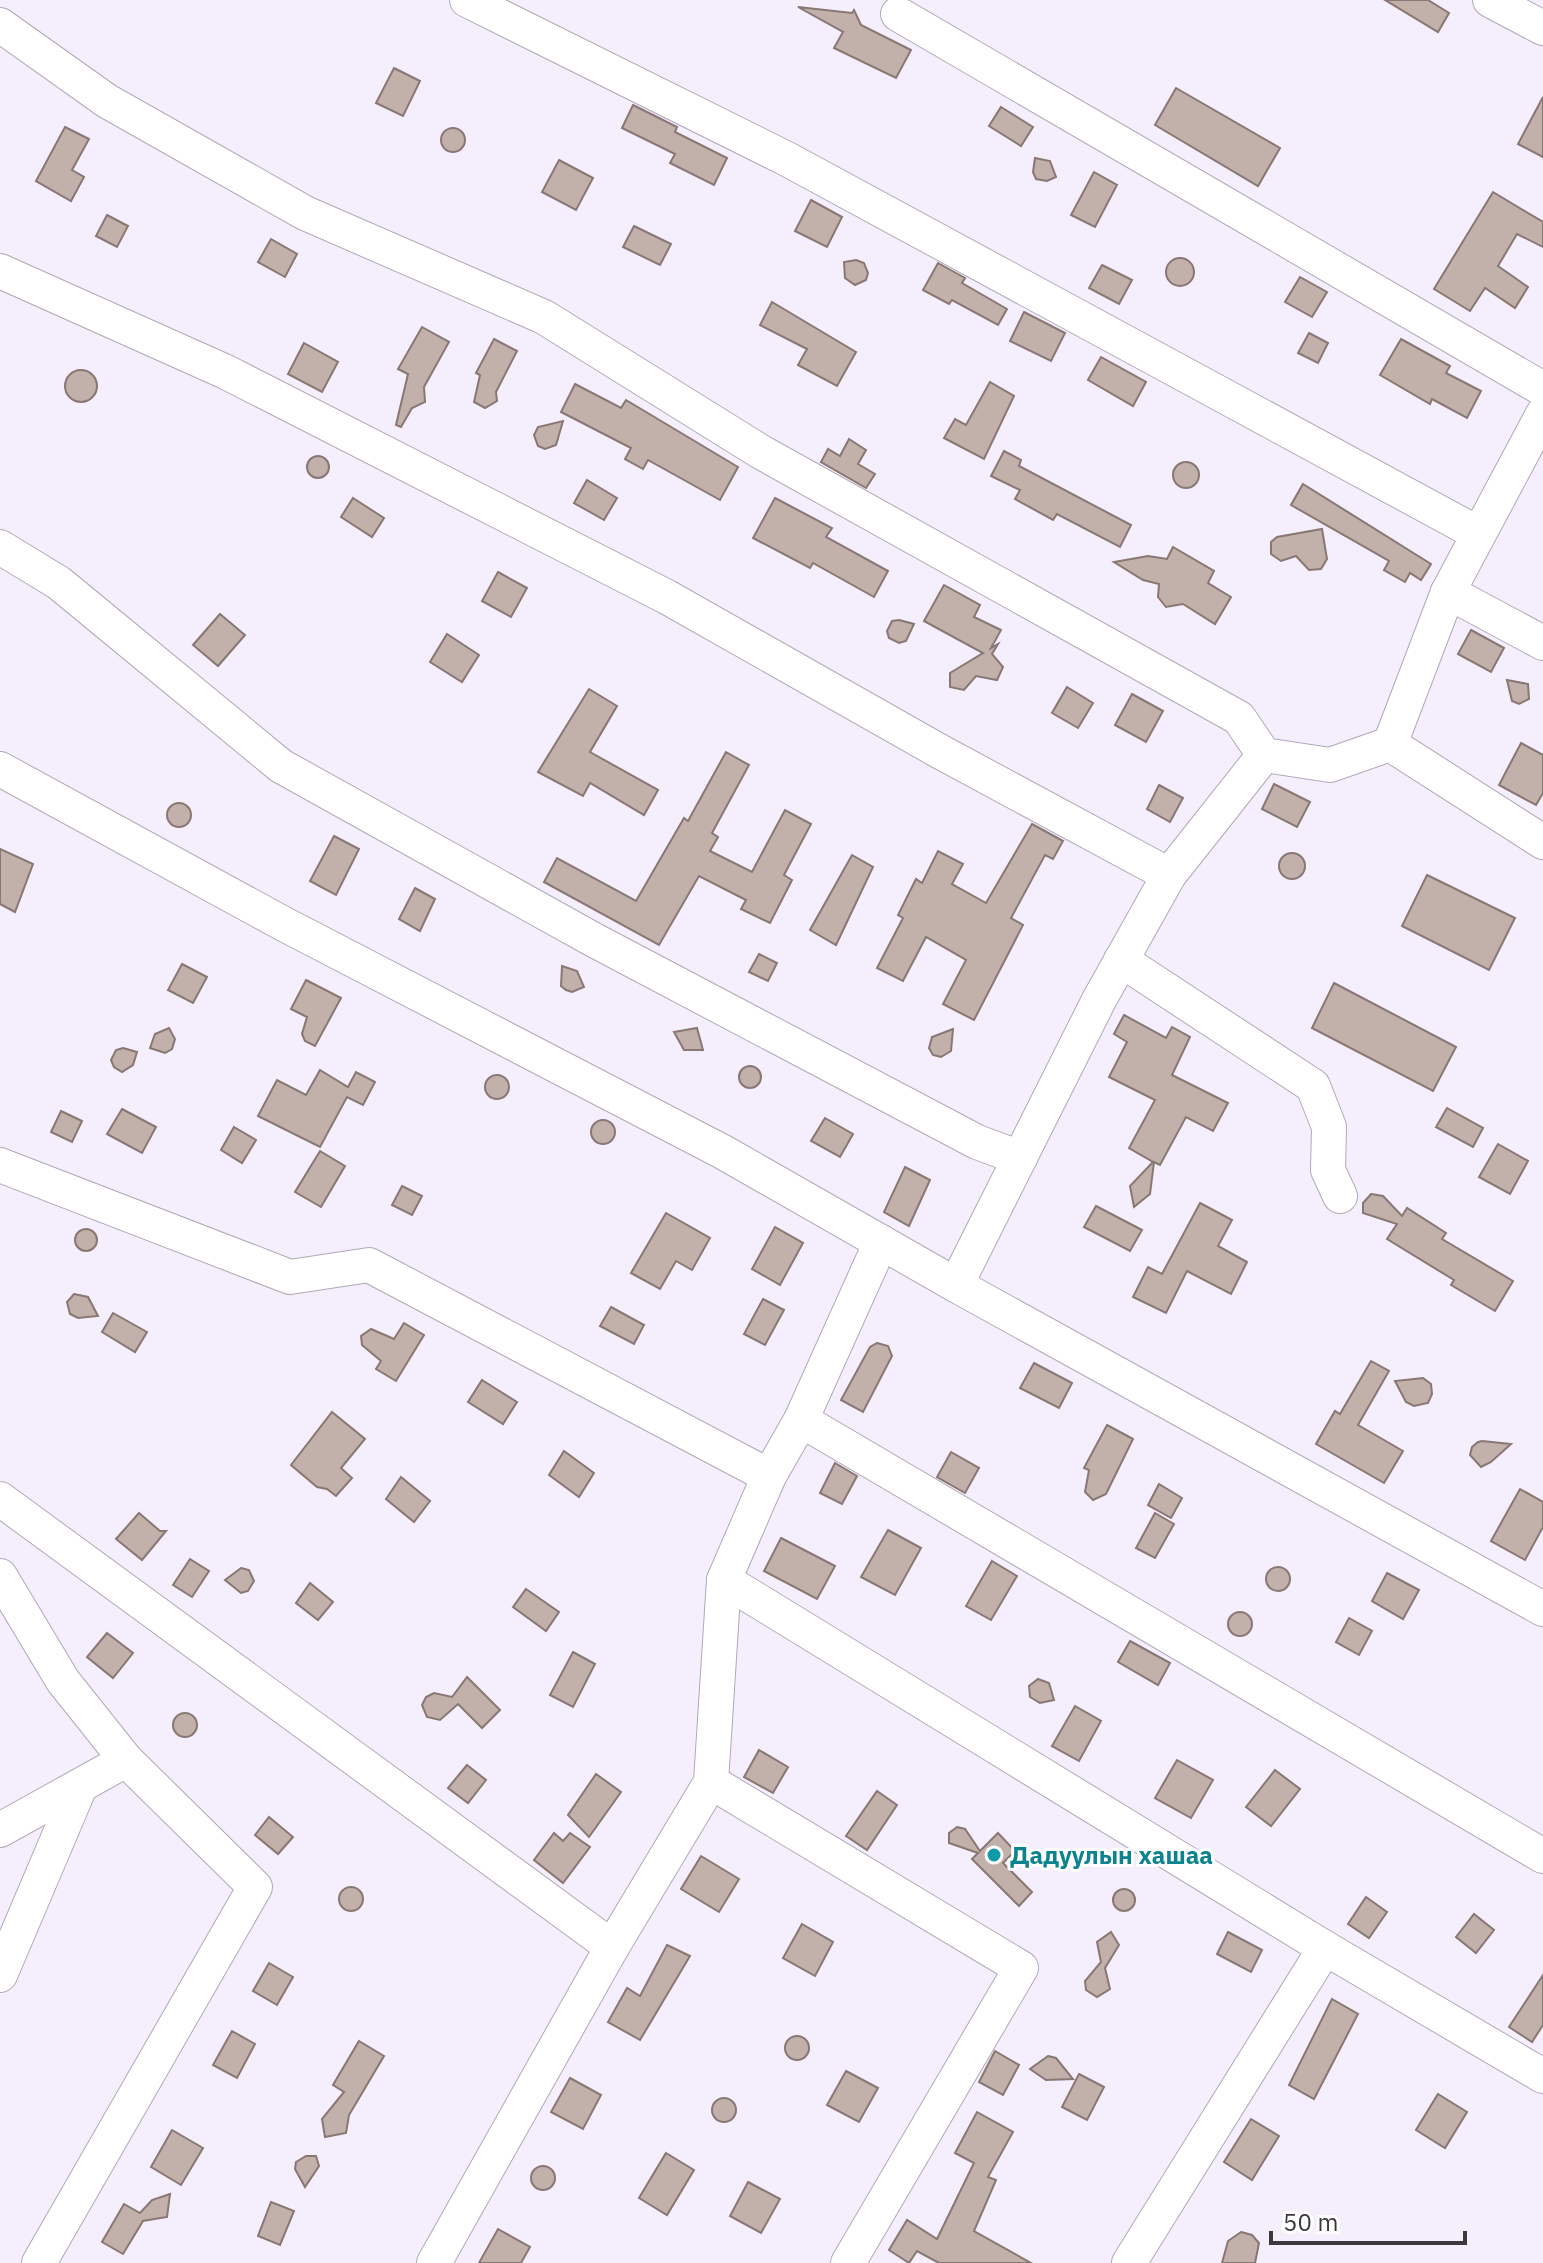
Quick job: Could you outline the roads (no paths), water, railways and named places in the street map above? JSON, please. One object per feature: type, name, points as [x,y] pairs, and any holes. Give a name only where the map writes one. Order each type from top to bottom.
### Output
[{"type":"street","points":[[467,0],[787,159],[1477,533]]},
{"type":"street","points":[[1490,0],[1543,28]]},
{"type":"street","points":[[898,14],[1543,389]]},
{"type":"street","points":[[0,25],[107,101],[305,213],[544,317],[761,452],[1239,718],[1264,755],[1330,765],[1390,744],[1448,592],[1477,533],[1534,457],[1543,414]]},
{"type":"street","points":[[0,271],[226,372],[667,597],[939,751],[1169,875]]},
{"type":"street","points":[[0,547],[59,583],[281,766],[594,940],[977,1142],[1020,1158]]},
{"type":"street","points":[[1448,592],[1543,643]]},
{"type":"street","points":[[1390,744],[1543,842]]},
{"type":"street","points":[[956,1285],[1121,960],[1169,875],[1264,755]]},
{"type":"street","points":[[0,769],[282,923],[723,1152],[956,1285],[1543,1609]]},
{"type":"street","points":[[1121,960],[1313,1086],[1329,1127],[1328,1170],[1340,1196]]},
{"type":"street","points":[[0,1165],[290,1277],[369,1265],[769,1476]]},
{"type":"street","points":[[434,2263],[612,1947],[711,1782],[724,1580],[769,1476],[801,1420],[881,1242]]},
{"type":"street","points":[[801,1420],[1543,1856]]},
{"type":"street","points":[[0,1499],[612,1947]]},
{"type":"street","points":[[0,1576],[63,1681],[126,1760],[255,1887],[39,2263]]},
{"type":"street","points":[[724,1580],[1325,1948],[1543,2076]]},
{"type":"street","points":[[0,1830],[79,1789],[126,1760]]},
{"type":"street","points":[[711,1782],[1021,1968],[848,2263]]},
{"type":"street","points":[[0,1975],[79,1789]]},
{"type":"street","points":[[1129,2263],[1325,1948]]},
{"type":"place","name":"Дадуулын хашаа","points":[[994,1855]]}]
